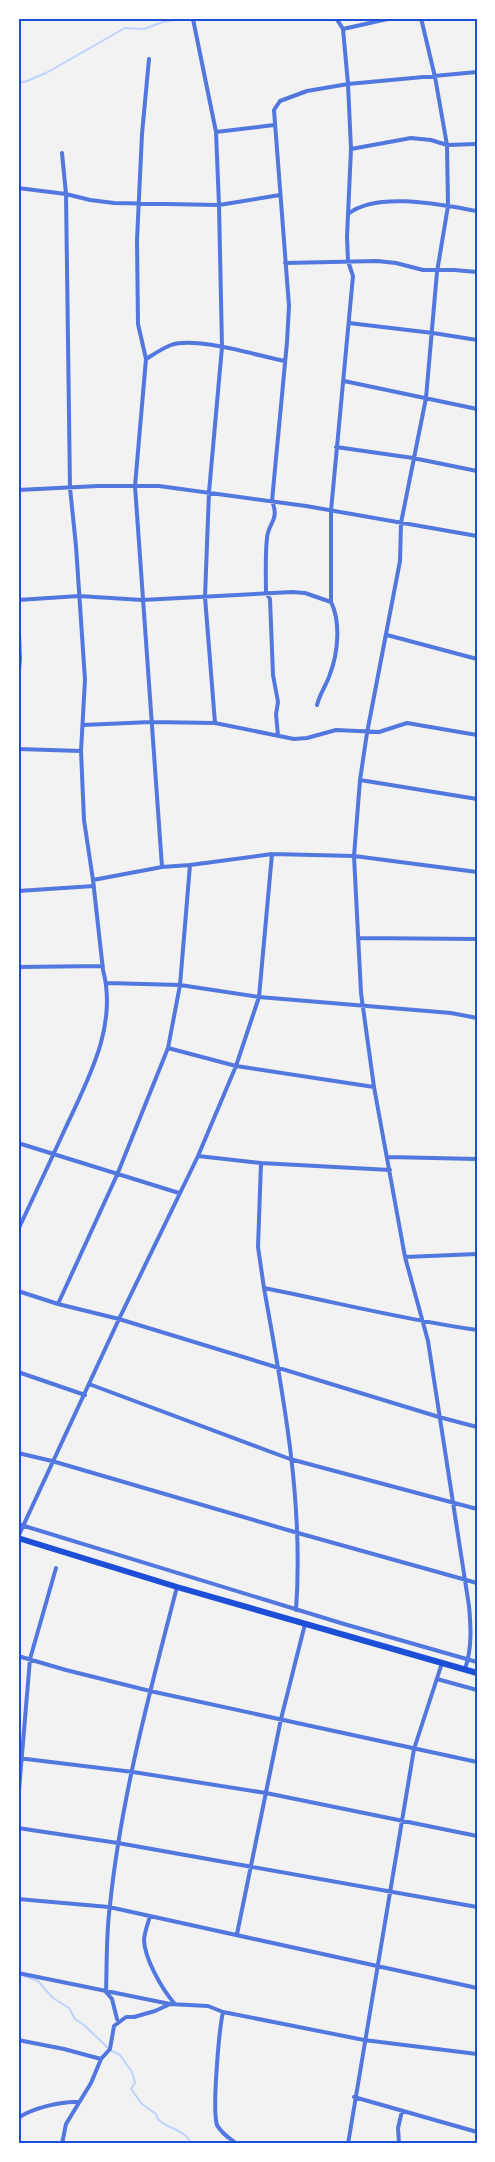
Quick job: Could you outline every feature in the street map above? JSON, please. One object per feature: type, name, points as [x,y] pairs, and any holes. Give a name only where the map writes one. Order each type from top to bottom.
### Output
[{"type":"main road","points":[[18,1538],[177,1587],[477,1673]]},
{"type":"street","points":[[191,18],[216,132],[219,205],[222,346],[209,492],[205,597],[215,723]]},
{"type":"street","points":[[317,705],[329,677],[335,653],[337,628],[336,615],[331,602],[331,511],[353,276],[348,261],[351,149],[348,84],[343,29],[336,18]]},
{"type":"street","points":[[343,29],[392,18]]},
{"type":"street","points":[[422,18],[447,145],[448,206],[437,272],[426,398],[401,523],[400,561],[367,733],[360,780],[354,856],[363,1006],[374,1087],[405,1257],[423,1322],[455,1503],[470,1612],[469,1659],[465,1670]]},
{"type":"street","points":[[149,59],[138,203],[138,324],[146,359],[135,486],[162,867]]},
{"type":"street","points":[[278,736],[276,714],[278,702],[273,675],[270,599],[266,593],[267,537],[275,515],[272,501],[289,306],[274,110],[279,101],[307,91],[348,84],[477,72]]},
{"type":"street","points":[[216,132],[274,124]]},
{"type":"street","points":[[351,149],[411,138],[431,140],[447,145],[477,144]]},
{"type":"street","points":[[18,1230],[101,1046],[106,1021],[107,983],[84,820],[81,751],[85,680],[70,488],[66,194],[62,153]]},
{"type":"street","points":[[18,188],[66,194],[90,200],[138,203],[219,205],[280,195]]},
{"type":"street","points":[[348,214],[363,205],[388,201],[477,211]]},
{"type":"street","points":[[285,263],[377,261],[437,272],[454,270],[477,272]]},
{"type":"street","points":[[349,323],[477,340]]},
{"type":"street","points":[[146,359],[171,345],[180,343],[222,346],[285,361]]},
{"type":"street","points":[[344,381],[477,409]]},
{"type":"street","points":[[336,447],[413,458],[477,471]]},
{"type":"street","points":[[18,490],[159,486],[272,501],[477,536]]},
{"type":"street","points":[[18,600],[79,596],[142,600],[305,593],[331,602]]},
{"type":"street","points":[[18,610],[20,659],[18,680]]},
{"type":"street","points":[[387,635],[477,659]]},
{"type":"street","points":[[83,725],[151,722],[215,723],[294,739],[336,730],[379,732],[407,723],[477,735]]},
{"type":"street","points":[[18,748],[81,751]]},
{"type":"street","points":[[360,780],[477,799]]},
{"type":"street","points":[[93,880],[162,867],[272,854],[354,856],[477,872]]},
{"type":"street","points":[[18,1538],[20,1525],[85,1395],[198,1156],[236,1066],[259,998],[272,854]]},
{"type":"street","points":[[58,1304],[117,1175],[168,1048],[180,985],[190,865]]},
{"type":"street","points":[[18,891],[94,886]]},
{"type":"street","points":[[358,938],[477,939]]},
{"type":"street","points":[[18,967],[103,966]]},
{"type":"street","points":[[107,983],[180,985],[259,998],[451,1013],[477,1018]]},
{"type":"street","points":[[168,1048],[236,1066],[374,1087]]},
{"type":"street","points":[[18,1143],[179,1193]]},
{"type":"street","points":[[198,1156],[261,1164],[390,1170]]},
{"type":"street","points":[[388,1157],[477,1159]]},
{"type":"street","points":[[261,1164],[258,1247],[278,1367],[298,1533],[296,1610]]},
{"type":"street","points":[[405,1257],[477,1254]]},
{"type":"street","points":[[264,1288],[423,1322],[477,1330]]},
{"type":"street","points":[[18,1291],[58,1304],[119,1319],[439,1418],[477,1427]]},
{"type":"street","points":[[18,1372],[85,1395]]},
{"type":"street","points":[[89,1384],[290,1459],[477,1509]]},
{"type":"street","points":[[18,1453],[477,1583]]},
{"type":"street","points":[[20,1525],[296,1610],[477,1662]]},
{"type":"street","points":[[18,1802],[30,1659],[56,1568]]},
{"type":"street","points":[[117,2019],[112,1999],[106,1992],[109,1907],[118,1843],[150,1691],[177,1587]]},
{"type":"street","points":[[237,1934],[281,1719],[306,1624]]},
{"type":"street","points":[[18,1656],[150,1691],[477,1762]]},
{"type":"street","points":[[348,2144],[354,2097],[414,1749],[442,1663]]},
{"type":"street","points":[[437,1678],[477,1690]]},
{"type":"street","points":[[20,1759],[133,1772],[266,1793],[477,1836]]},
{"type":"street","points":[[18,1828],[118,1843],[477,1906]]},
{"type":"street","points":[[18,1899],[109,1907],[477,1988]]},
{"type":"street","points":[[150,1916],[144,1940],[146,1952],[172,2004]]},
{"type":"street","points":[[18,1973],[172,2004],[208,2006],[223,2012],[364,2040],[477,2054]]},
{"type":"street","points":[[62,2144],[66,2124],[92,2083],[101,2059],[110,2049],[114,2026],[126,2017],[134,2017],[172,2004]]},
{"type":"street","points":[[223,2012],[215,2102],[217,2125],[236,2144]]},
{"type":"street","points":[[18,2040],[101,2059]]},
{"type":"street","points":[[354,2097],[477,2132]]},
{"type":"street","points":[[18,2118],[32,2110],[65,2101],[79,2102]]},
{"type":"street","points":[[399,2144],[398,2128],[402,2111]]},
{"type":"waterway","points":[[18,83],[46,73],[125,28],[144,29],[163,22],[181,19],[252,18]]},
{"type":"waterway","points":[[24,1976],[38,1981],[53,1998],[69,2008],[75,2019],[110,2050],[120,2055],[132,2072],[135,2083],[131,2089],[142,2104],[156,2114],[161,2122],[183,2133],[192,2144]]}]
